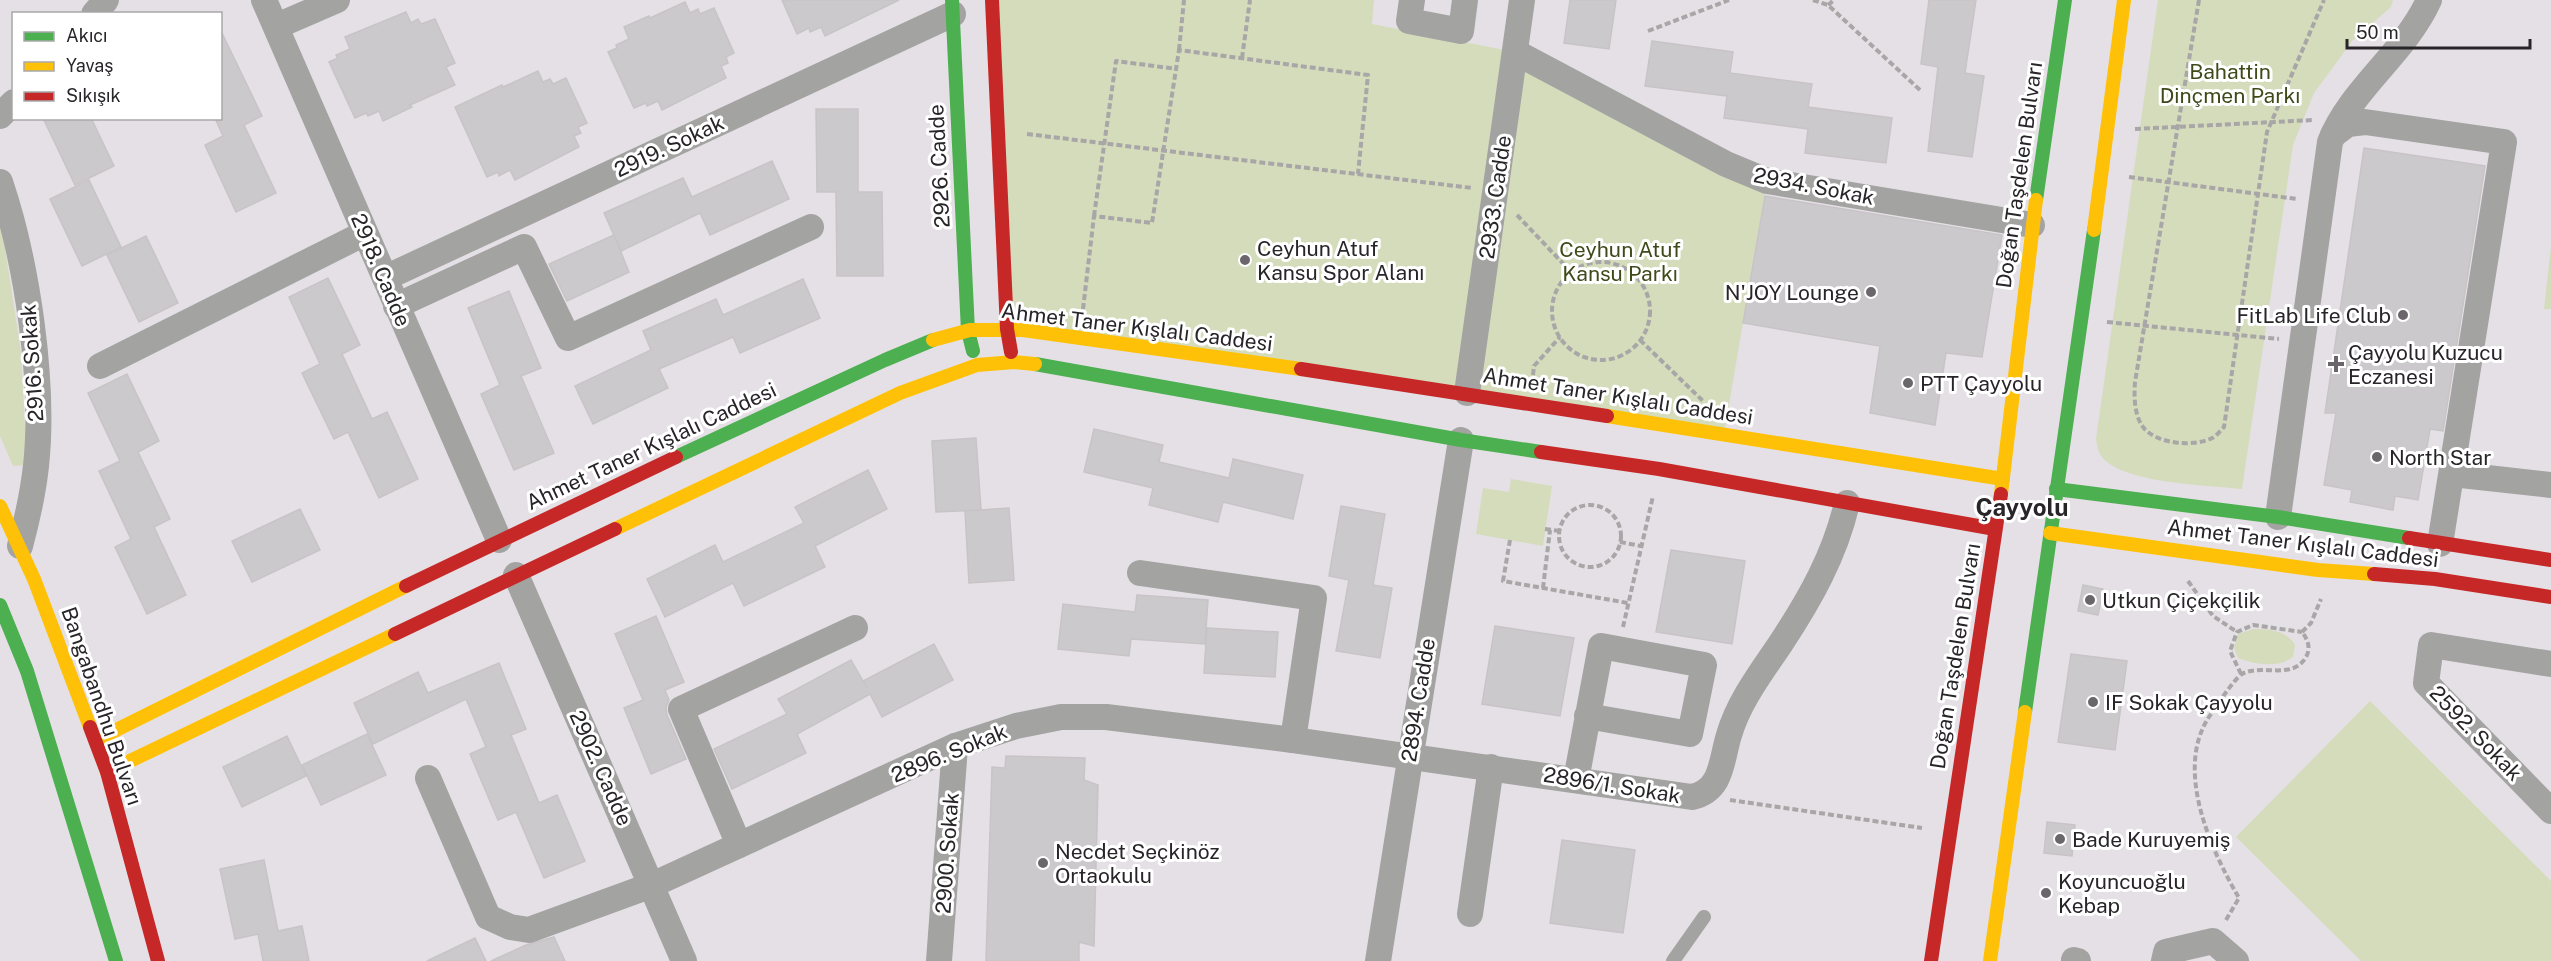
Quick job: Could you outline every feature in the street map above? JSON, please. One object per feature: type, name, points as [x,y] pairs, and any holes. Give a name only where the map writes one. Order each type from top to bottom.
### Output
[{"type":"street","points":[[96,12],[106,0]]},
{"type":"street","name":"2918. Cadde","points":[[264,0],[509,560]]},
{"type":"street","points":[[277,27],[337,0]]},
{"type":"street","points":[[992,0],[996,130],[1007,329],[1014,362]]},
{"type":"street","points":[[1412,0],[1409,21],[1461,31],[1465,0]]},
{"type":"street","name":"2933. Cadde","points":[[1466,399],[1522,0]]},
{"type":"street","name":"Doğan Taşdelen Bulvarı","points":[[1931,961],[2003,479],[2032,225],[2065,0]]},
{"type":"street","points":[[1990,961],[2079,319],[2108,130],[2124,0]]},
{"type":"street","points":[[2277,523],[2326,155],[2337,127],[2408,36],[2428,0]]},
{"type":"street","name":"2919. Sokak","points":[[385,278],[952,7]]},
{"type":"street","name":"2926. Cadde","points":[[952,7],[968,331],[977,365]]},
{"type":"street","name":"2934. Sokak","points":[[1515,52],[1726,164],[1767,181],[2032,225]]},
{"type":"street","points":[[0,116],[12,104]]},
{"type":"street","points":[[2337,127],[2365,122],[2504,142],[2437,561]]},
{"type":"street","name":"2916. Sokak","points":[[0,182],[22,270],[36,385],[36,464],[30,508],[20,546]]},
{"type":"street","points":[[396,306],[524,247],[568,338],[811,227]]},
{"type":"street","points":[[100,366],[365,233]]},
{"type":"street","name":"Ahmet Taner Kışlalı Caddesi","points":[[101,774],[885,360],[939,339],[968,331],[1007,329],[1080,337],[1466,399],[1529,403],[2003,479]]},
{"type":"street","name":"Ahmet Taner Kışlalı Caddesi","points":[[90,742],[900,393],[977,365],[1014,362],[1048,366],[1462,434],[1995,529]]},
{"type":"street","name":"2894. Cadde","points":[[1378,961],[1409,755],[1462,434]]},
{"type":"street","points":[[2452,474],[2551,485]]},
{"type":"street","name":"Ahmet Taner Kışlalı Caddesi","points":[[2056,489],[2277,523],[2437,561],[2551,597]]},
{"type":"street","name":"2896/1. Sokak","points":[[1409,755],[1685,797],[1707,793],[1718,778],[1729,734],[1743,700],[1816,584],[1840,530],[1847,503]]},
{"type":"street","name":"Bangabandhu Bulvarı","points":[[0,506],[20,546],[90,742],[158,961]]},
{"type":"street","name":"Ahmet Taner Kışlalı Caddesi","points":[[2050,533],[2271,558],[2318,570],[2437,561],[2551,560]]},
{"type":"street","name":"2902. Cadde","points":[[509,560],[684,961]]},
{"type":"street","points":[[1140,573],[1314,598],[1293,740]]},
{"type":"street","points":[[0,605],[59,757],[116,961]]},
{"type":"street","points":[[739,845],[681,709],[855,628]]},
{"type":"street","name":"2592. Sokak","points":[[2551,664],[2431,645],[2426,682],[2551,811]]},
{"type":"street","points":[[1576,780],[1587,716],[1601,646],[1704,665],[1690,734],[1587,716]]},
{"type":"street","name":"2896. Sokak","points":[[428,778],[488,917],[510,927],[529,930],[652,885],[955,746],[1038,720],[1083,716],[1106,717],[1409,755]]},
{"type":"street","name":"2900. Sokak","points":[[939,961],[955,746]]},
{"type":"street","points":[[1470,914],[1491,767]]},
{"type":"street","points":[[2164,961],[2166,952],[2213,941],[2236,961]]},
{"type":"street","points":[[2074,960],[2078,961]]},
{"type":"lane","points":[[1673,961],[1704,917]]},
{"type":"path","points":[[1094,216],[1152,223],[1177,69],[1184,0]]},
{"type":"path","points":[[1242,58],[1250,0]]},
{"type":"path","points":[[1648,31],[1729,0]]},
{"type":"path","points":[[1813,0],[1828,5],[1920,90]]},
{"type":"path","points":[[1828,5],[1834,0]]},
{"type":"path","points":[[2199,0],[2134,398],[2143,427],[2154,436],[2199,442],[2213,439],[2224,427],[2267,132],[2324,0]]},
{"type":"path","points":[[1179,50],[1368,75],[1358,174]]},
{"type":"path","points":[[1080,337],[1103,143],[1116,61],[1177,69]]},
{"type":"path","points":[[2108,130],[2272,122],[2337,127]]},
{"type":"path","points":[[996,130],[1496,191],[1571,272]]},
{"type":"path","points":[[2101,173],[2320,202]]},
{"type":"path","points":[[1600,261],[1616,264],[1635,276],[1648,295],[1651,311],[1648,326],[1640,340],[1629,351],[1615,358],[1599,360],[1584,357],[1570,349],[1560,338],[1554,324],[1552,310],[1554,296],[1561,283],[1571,272],[1584,264],[1600,261]]},
{"type":"path","points":[[2079,319],[2301,341]]},
{"type":"path","points":[[1529,403],[1534,366],[1560,338]]},
{"type":"path","points":[[1640,340],[1706,404],[1689,428]]},
{"type":"path","points":[[1618,649],[1659,470]]},
{"type":"path","points":[[1592,505],[1611,513],[1621,531],[1617,551],[1603,564],[1584,566],[1568,557],[1562,548],[1560,531],[1565,518],[1572,510],[1592,505]]},
{"type":"path","points":[[1543,588],[1548,530],[1560,531]]},
{"type":"path","points":[[1510,540],[1503,581],[1628,603]]},
{"type":"path","points":[[1620,542],[1641,546]]},
{"type":"path","points":[[2184,575],[2213,616],[2236,632]]},
{"type":"path","points":[[2302,632],[2316,613],[2321,600],[2320,592]]},
{"type":"path","points":[[2213,941],[2240,898],[2210,840],[2197,792],[2194,763],[2197,742],[2208,719],[2241,674],[2252,671],[2287,670],[2296,667],[2308,655],[2307,639],[2302,632],[2253,626],[2236,632]]},
{"type":"path","points":[[2236,632],[2230,651],[2241,674]]},
{"type":"path","points":[[1700,795],[1950,832]]},
{"type":"green space","name":"Ceyhun Atuf Kansu Spor Alanı","points":[[992,0],[1374,0],[1372,24],[1515,52],[1767,181],[1724,434],[1007,329]]},
{"type":"green space","name":"Bahattin Dinçmen Parkı","points":[[2158,0],[2393,0],[2391,7],[2353,40],[2314,93],[2293,145],[2242,489],[2168,482],[2128,473],[2113,466],[2102,457],[2096,441]]},
{"type":"green space","points":[[0,216],[21,352],[27,465],[13,466],[0,436]]},
{"type":"green space","points":[[2551,246],[2551,309],[2544,309]]},
{"type":"green space","points":[[1511,479],[1552,486],[1543,546],[1476,534],[1483,488],[1509,492]]},
{"type":"green space","points":[[2253,629],[2271,630],[2287,636],[2295,645],[2293,657],[2273,664],[2238,658],[2234,648],[2238,634]]},
{"type":"green space","points":[[2370,701],[2551,881],[2551,961],[2361,961],[2236,837]]},
{"type":"building","points":[[782,0],[899,0],[825,36],[821,27],[810,32],[809,28],[797,34]]},
{"type":"building","points":[[1570,0],[1616,0],[1609,49],[1564,43]]},
{"type":"building","points":[[1929,0],[1976,0],[1965,73],[1984,76],[1972,157],[1928,151],[1938,67],[1921,64]]},
{"type":"building","points":[[685,2],[690,13],[698,9],[700,14],[714,8],[734,53],[726,57],[728,63],[721,66],[726,78],[662,110],[658,101],[634,108],[608,52],[629,39],[624,27]]},
{"type":"building","points":[[406,12],[411,23],[418,19],[421,24],[435,19],[455,63],[446,67],[455,85],[410,105],[412,107],[383,121],[379,111],[355,118],[329,62],[338,58],[336,55],[350,49],[345,37]]},
{"type":"building","points":[[222,33],[262,116],[244,125],[276,193],[236,212],[205,145],[223,136],[216,120],[222,120]]},
{"type":"building","points":[[1652,41],[1733,52],[1730,73],[1812,84],[1808,107],[1892,118],[1886,163],[1805,153],[1808,129],[1724,118],[1727,96],[1645,86]]},
{"type":"building","points":[[538,71],[543,82],[550,79],[553,84],[566,78],[587,123],[578,127],[581,133],[574,136],[579,147],[515,180],[510,170],[499,176],[498,172],[487,177],[455,107]]},
{"type":"building","points":[[816,109],[858,109],[858,192],[882,192],[883,276],[837,276],[836,192],[817,192]]},
{"type":"building","points":[[44,120],[92,120],[114,166],[75,185]]},
{"type":"building","name":"FitLab Life Club","points":[[2364,148],[2485,166],[2443,431],[2430,429],[2418,500],[2395,496],[2393,510],[2350,502],[2352,490],[2324,485],[2336,413],[2325,413]]},
{"type":"building","points":[[772,161],[789,199],[710,235],[700,213],[621,251],[604,213],[683,178],[692,197]]},
{"type":"building","points":[[89,180],[121,247],[82,266],[50,199]]},
{"type":"building","name":"N'JOY Lounge","points":[[1765,196],[2002,235],[1982,357],[1946,353],[1935,425],[1870,413],[1880,346],[1743,323]]},
{"type":"building","points":[[614,235],[629,272],[567,301],[549,264]]},
{"type":"building","points":[[146,236],[178,303],[139,322],[107,255]]},
{"type":"building","points":[[328,278],[360,345],[342,354],[372,419],[387,412],[418,479],[379,498],[348,432],[334,439],[302,373],[320,364],[289,297]]},
{"type":"building","points":[[803,279],[820,318],[740,353],[733,337],[659,369],[668,388],[593,424],[575,386],[651,350],[643,331],[716,299],[723,315]]},
{"type":"building","points":[[509,291],[541,368],[521,376],[554,453],[514,470],[481,394],[500,385],[468,308]]},
{"type":"building","points":[[127,374],[159,441],[138,452],[170,519],[154,527],[186,595],[147,614],[115,547],[131,539],[99,471],[120,461],[88,393]]},
{"type":"building","points":[[1094,429],[1163,445],[1159,462],[1229,478],[1233,459],[1303,475],[1293,519],[1223,502],[1218,522],[1149,505],[1153,488],[1084,472]]},
{"type":"building","points":[[976,438],[981,510],[936,512],[932,441]]},
{"type":"building","points":[[868,470],[887,509],[815,546],[825,567],[744,606],[733,583],[665,617],[647,579],[715,545],[723,562],[804,523],[795,507]]},
{"type":"building","points":[[1341,506],[1385,514],[1373,585],[1392,588],[1380,658],[1336,651],[1349,580],[1329,576]]},
{"type":"building","points":[[1009,508],[1014,580],[969,583],[965,511]]},
{"type":"building","points":[[300,509],[320,550],[252,582],[232,541]]},
{"type":"building","points":[[1671,550],[1745,561],[1732,644],[1656,632]]},
{"type":"building","name":"Utkun Çiçekçilik","points":[[2083,585],[2103,589],[2098,615],[2078,611]]},
{"type":"building","points":[[1137,595],[1208,600],[1205,644],[1131,639],[1129,656],[1058,649],[1063,604],[1135,612]]},
{"type":"building","points":[[656,616],[684,682],[665,690],[669,700],[666,707],[667,715],[686,759],[651,774],[624,708],[643,700],[615,634]]},
{"type":"building","points":[[1495,626],[1574,638],[1560,716],[1482,704]]},
{"type":"building","points":[[1207,628],[1278,632],[1275,677],[1204,673]]},
{"type":"building","points":[[934,644],[953,680],[882,717],[870,694],[797,734],[806,753],[732,789],[714,749],[787,714],[778,699],[851,660],[863,681]]},
{"type":"building","name":"IF Sokak Çayyolu","points":[[2071,654],[2127,661],[2115,750],[2058,742]]},
{"type":"building","points":[[499,663],[526,729],[511,735],[539,803],[557,795],[585,861],[544,878],[516,812],[498,820],[470,754],[486,747],[466,699],[373,744],[354,703],[418,672],[428,693]]},
{"type":"building","points":[[367,734],[386,775],[321,805],[302,765]]},
{"type":"building","points":[[287,736],[306,776],[242,807],[223,767]]},
{"type":"building","name":"Necdet Seçkinöz Ortaokulu","points":[[1006,756],[1085,758],[1084,780],[1098,785],[1094,946],[1079,942],[1079,961],[986,961],[992,767],[1005,768]]},
{"type":"building","name":"Bade Kuruyemiş","points":[[2047,822],[2075,825],[2072,856],[2044,853]]},
{"type":"building","points":[[1562,840],[1635,850],[1623,933],[1550,923]]},
{"type":"building","points":[[264,860],[278,931],[302,926],[309,961],[263,961],[258,934],[235,939],[220,869]]},
{"type":"building","points":[[554,937],[565,961],[491,961],[526,945]]},
{"type":"building","points":[[475,938],[486,961],[427,961]]},
{"type":"traffic: fast","points":[[952,0],[968,331],[973,351]]},
{"type":"traffic: fast","points":[[2036,200],[2065,0]]},
{"type":"traffic: fast","points":[[2025,712],[2094,230]]},
{"type":"traffic: fast","points":[[676,457],[933,340]]},
{"type":"traffic: fast","points":[[1035,364],[1461,440],[1541,452]]},
{"type":"traffic: fast","points":[[2056,489],[2278,517],[2409,538]]},
{"type":"traffic: fast","points":[[0,605],[27,671],[116,961]]},
{"type":"traffic: slow","points":[[2094,230],[2124,0]]},
{"type":"traffic: slow","points":[[2001,494],[2036,200]]},
{"type":"traffic: slow","points":[[933,340],[970,330],[1023,330],[1301,369]]},
{"type":"traffic: slow","points":[[615,529],[900,393],[977,365],[1014,362],[1035,364]]},
{"type":"traffic: slow","points":[[1607,416],[2003,479]]},
{"type":"traffic: slow","points":[[0,506],[34,579],[90,727]]},
{"type":"traffic: slow","points":[[2050,533],[2318,570],[2374,574]]},
{"type":"traffic: slow","points":[[96,740],[406,586]]},
{"type":"traffic: slow","points":[[107,772],[395,634]]},
{"type":"traffic: slow","points":[[1990,961],[2025,712]]},
{"type":"traffic: jam","points":[[992,0],[1007,329],[1011,352]]},
{"type":"traffic: jam","points":[[1301,369],[1607,416]]},
{"type":"traffic: jam","points":[[1541,452],[1659,469],[1995,529]]},
{"type":"traffic: jam","points":[[406,586],[676,457]]},
{"type":"traffic: jam","points":[[1931,961],[2001,494]]},
{"type":"traffic: jam","points":[[395,634],[615,529]]},
{"type":"traffic: jam","points":[[2409,538],[2551,560]]},
{"type":"traffic: jam","points":[[2374,574],[2435,579],[2551,597]]},
{"type":"traffic: jam","points":[[90,727],[107,772],[158,961]]},
{"type":"place","name":"Ceyhun Atuf Kansu Spor Alanı","points":[[1245,260]]},
{"type":"place","name":"N'JOY Lounge","points":[[1871,292]]},
{"type":"place","name":"FitLab Life Club","points":[[2403,315]]},
{"type":"place","name":"Çayyolu Kuzucu Eczanesi","points":[[2336,364]]},
{"type":"place","name":"PTT Çayyolu","points":[[1908,383]]},
{"type":"place","name":"North Star","points":[[2377,457]]},
{"type":"place","name":"Utkun Çiçekçilik","points":[[2090,600]]},
{"type":"place","name":"IF Sokak Çayyolu","points":[[2093,702]]},
{"type":"place","name":"Bade Kuruyemiş","points":[[2060,839]]},
{"type":"place","name":"Necdet Seçkinöz Ortaokulu","points":[[1043,863]]},
{"type":"place","name":"Koyuncuoğlu Kebap","points":[[2046,893]]},
{"type":"district","name":"Çayyolu","points":[[2022,507]]},
{"type":"park label","name":"Ceyhun Atuf Kansu Parkı","points":[[1620,261]]}]
